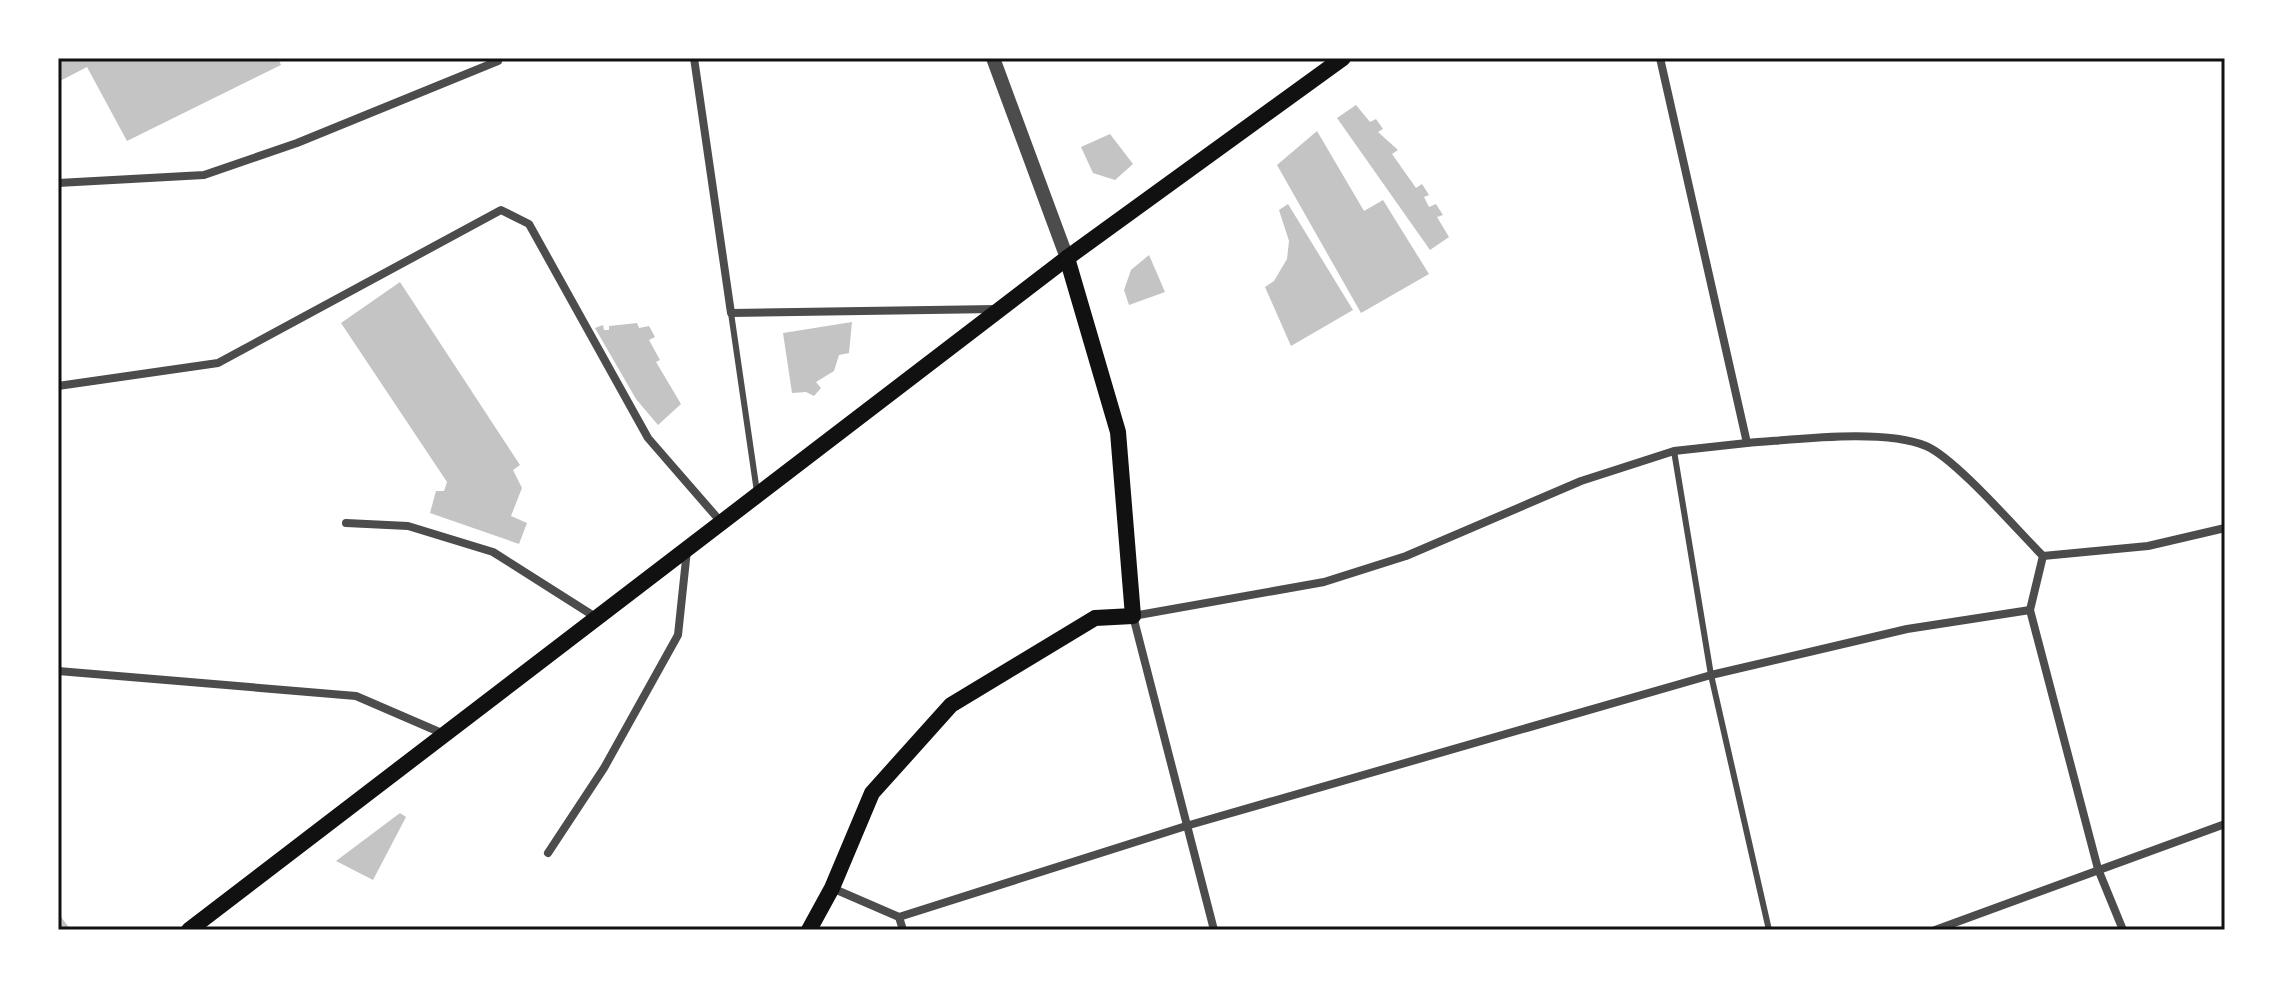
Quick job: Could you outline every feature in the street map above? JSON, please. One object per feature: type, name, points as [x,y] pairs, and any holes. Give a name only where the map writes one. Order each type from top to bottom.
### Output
[{"type":"main road","points":[[189,930],[1067,258],[1343,58]]},
{"type":"main road","points":[[809,930],[832,888],[872,793],[951,705],[1095,618],[1133,616],[1118,432],[1067,258]]},
{"type":"street","points":[[694,58],[731,313],[1001,308]]},
{"type":"street","points":[[993,58],[1067,258]]},
{"type":"street","points":[[1660,58],[1747,443]]},
{"type":"street","points":[[58,183],[204,175],[297,143],[500,59]]},
{"type":"street","points":[[58,386],[218,363],[501,210],[529,224],[648,438],[721,523]]},
{"type":"street","points":[[1214,930],[1133,616],[1324,582],[1406,556],[1581,481],[1674,451],[1747,443],[1865,436],[1927,446],[1971,482],[2043,556]]},
{"type":"street","points":[[346,523],[408,526],[493,552],[597,618]]},
{"type":"street","points":[[2043,556],[2148,546],[2225,528]]},
{"type":"street","points":[[548,853],[604,768],[678,635],[687,549]]},
{"type":"street","points":[[2043,556],[2030,610],[2098,869],[2123,930]]},
{"type":"street","points":[[832,888],[899,917],[1186,826],[1711,675],[1907,629],[2030,610]]},
{"type":"street","points":[[58,671],[356,696],[445,734]]},
{"type":"street","points":[[1935,930],[2225,824]]},
{"type":"street","points":[[899,917],[903,930]]},
{"type":"lane","points":[[731,313],[757,495]]},
{"type":"lane","points":[[1674,451],[1711,675],[1769,930]]},
{"type":"building","points":[[58,58],[278,58],[281,65],[127,141],[87,67],[58,82]]},
{"type":"building","points":[[1356,105],[1370,122],[1376,119],[1383,129],[1378,132],[1398,150],[1392,154],[1416,188],[1422,184],[1429,195],[1424,197],[1429,207],[1436,204],[1443,215],[1437,217],[1449,237],[1430,250],[1337,118]]},
{"type":"building","points":[[1317,131],[1364,211],[1383,200],[1429,274],[1361,313],[1277,165]]},
{"type":"building","points":[[1110,134],[1133,164],[1115,180],[1093,173],[1081,147]]},
{"type":"building","points":[[1288,204],[1353,310],[1291,346],[1265,287],[1274,281],[1287,259],[1289,241],[1279,210]]},
{"type":"building","points":[[1149,255],[1165,292],[1129,305],[1124,290],[1131,270]]},
{"type":"building","points":[[400,282],[520,465],[513,470],[522,488],[511,516],[527,523],[519,544],[430,513],[436,491],[444,491],[447,482],[341,323]]},
{"type":"building","points":[[852,322],[849,353],[839,355],[834,371],[816,382],[821,388],[814,396],[806,392],[792,393],[783,333]]},
{"type":"building","points":[[637,323],[639,328],[649,326],[655,337],[649,340],[660,360],[656,362],[681,404],[658,425],[636,399],[595,328],[603,325],[604,330],[609,330],[609,326]]},
{"type":"building","points":[[400,813],[406,817],[373,880],[336,861]]},
{"type":"building","points":[[58,913],[71,930],[58,930]]}]
